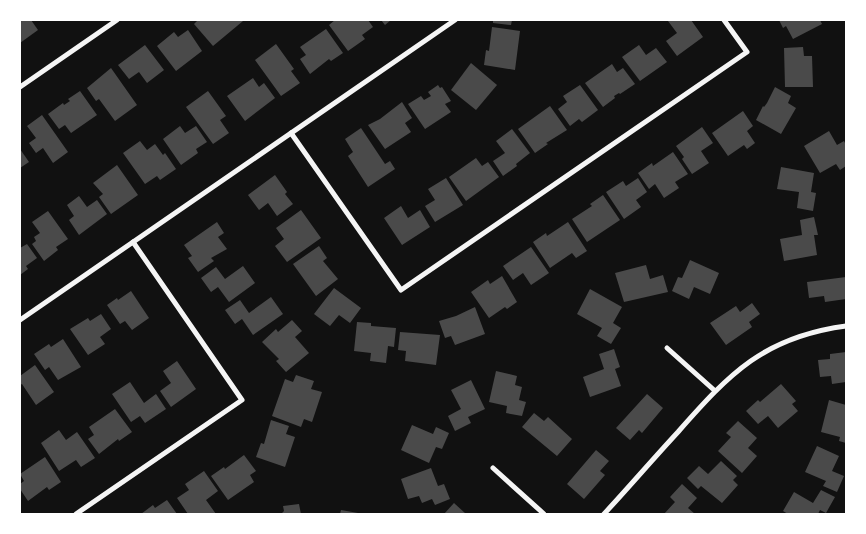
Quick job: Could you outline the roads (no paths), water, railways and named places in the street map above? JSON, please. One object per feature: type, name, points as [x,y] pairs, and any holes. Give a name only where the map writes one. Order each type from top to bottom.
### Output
[{"type":"street","points":[[20,87],[117,20]]},
{"type":"street","points":[[20,320],[455,20]]},
{"type":"street","points":[[291,133],[401,290],[747,52],[724,20]]},
{"type":"street","points":[[76,514],[242,400],[133,242]]},
{"type":"street","points":[[604,514],[714,390],[736,371],[759,354],[784,341],[812,332],[846,326]]},
{"type":"street","points":[[667,348],[714,390]]},
{"type":"street","points":[[493,468],[544,514]]}]
